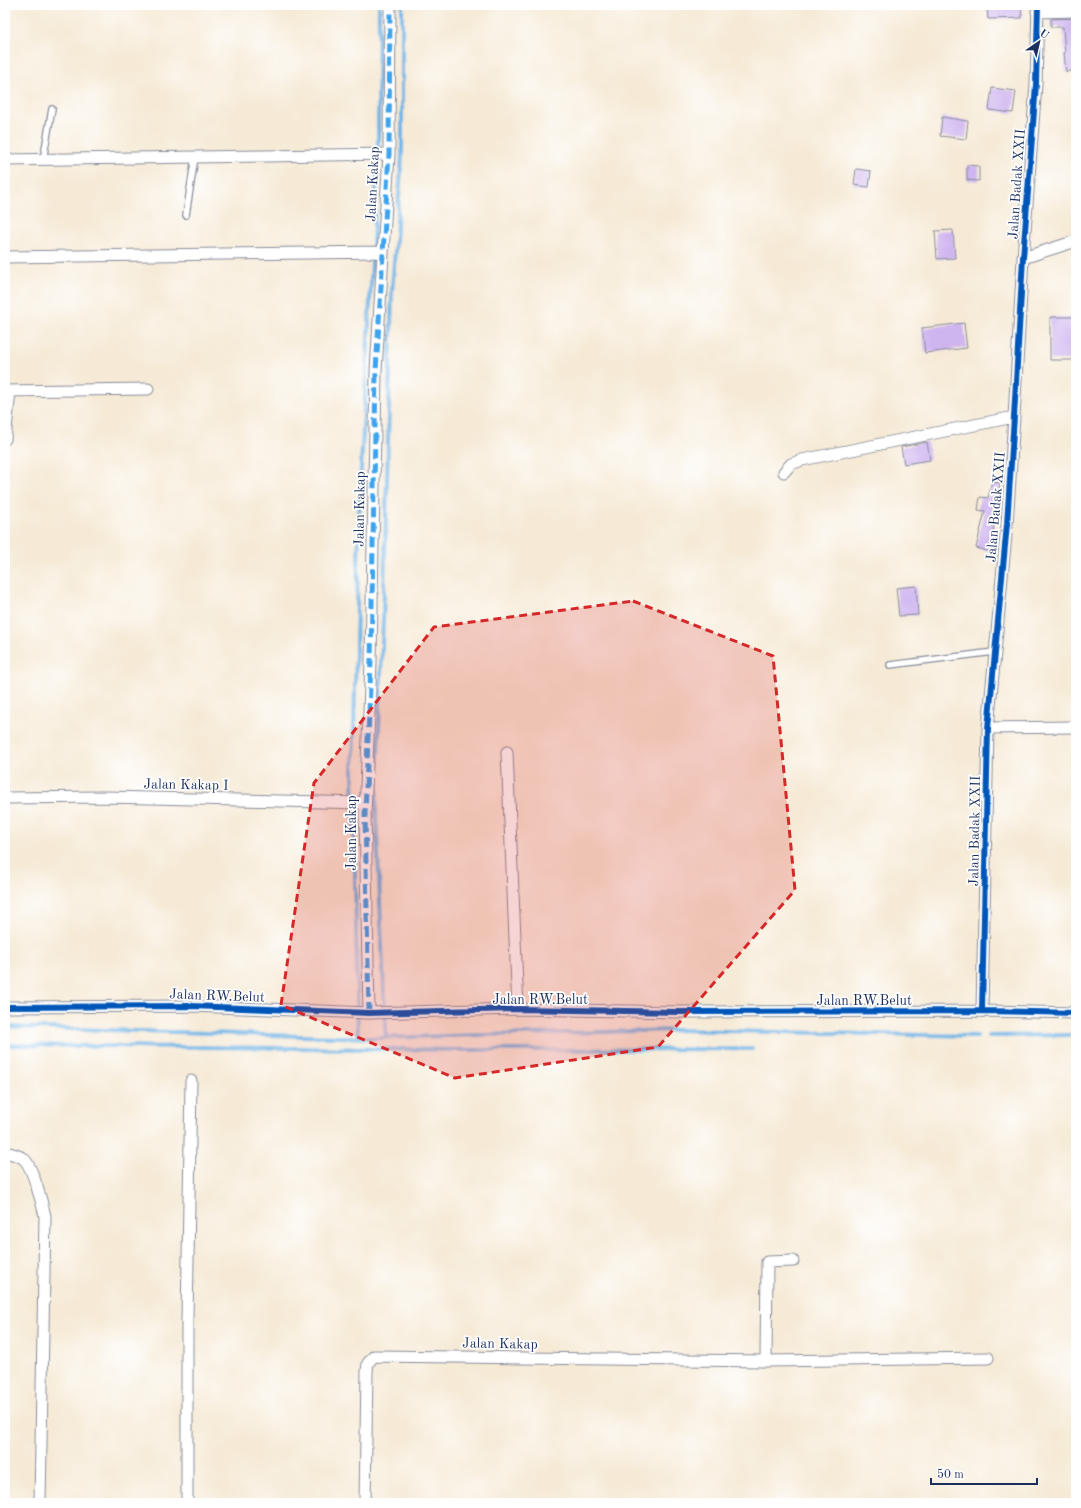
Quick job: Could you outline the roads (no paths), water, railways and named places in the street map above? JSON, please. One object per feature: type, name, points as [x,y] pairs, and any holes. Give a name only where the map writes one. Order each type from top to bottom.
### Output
[{"type":"street","name":"Jalan Kakap","points":[[369,1013],[365,803],[371,661],[376,371],[389,154],[390,5]]},
{"type":"street","points":[[1038,8],[1076,11]]},
{"type":"street","name":"Jalan Badak XXII","points":[[982,1011],[988,728],[1007,524],[1023,258],[1036,84],[1038,8]]},
{"type":"street","points":[[5,160],[389,154]]},
{"type":"street","points":[[1023,258],[1076,241]]},
{"type":"street","points":[[5,257],[383,252]]},
{"type":"street","points":[[5,439],[8,391],[148,390]]},
{"type":"street","points":[[784,472],[792,464],[802,460],[1014,417]]},
{"type":"street","points":[[988,728],[1076,727]]},
{"type":"street","points":[[507,752],[518,1009]]},
{"type":"street","name":"Jalan Kakap I","points":[[5,798],[105,797],[365,803]]},
{"type":"street","name":"Jalan RW.Belut","points":[[5,1007],[191,1006],[369,1013],[518,1009],[679,1012],[982,1011],[1076,1013]]},
{"type":"street","points":[[187,1503],[187,1320],[191,1081]]},
{"type":"street","points":[[5,1152],[20,1156],[28,1164],[42,1201],[45,1216],[40,1503]]},
{"type":"street","points":[[793,1261],[767,1262],[772,1361],[988,1358]]},
{"type":"street","name":"Jalan Kakap","points":[[365,1503],[366,1372],[368,1362],[374,1356],[772,1361]]},
{"type":"lane","points":[[44,160],[52,109]]},
{"type":"lane","points":[[186,215],[195,158]]},
{"type":"lane","points":[[890,665],[994,652]]},
{"type":"waterway","points":[[358,1037],[353,771],[360,486],[378,154],[379,5]]},
{"type":"waterway","points":[[386,1037],[376,809],[384,591],[392,291],[402,156],[402,5]]},
{"type":"waterway","points":[[5,1027],[372,1038],[675,1030],[977,1036]]},
{"type":"waterway","points":[[989,1036],[1076,1035]]},
{"type":"waterway","points":[[5,1045],[468,1050],[752,1049]]}]
